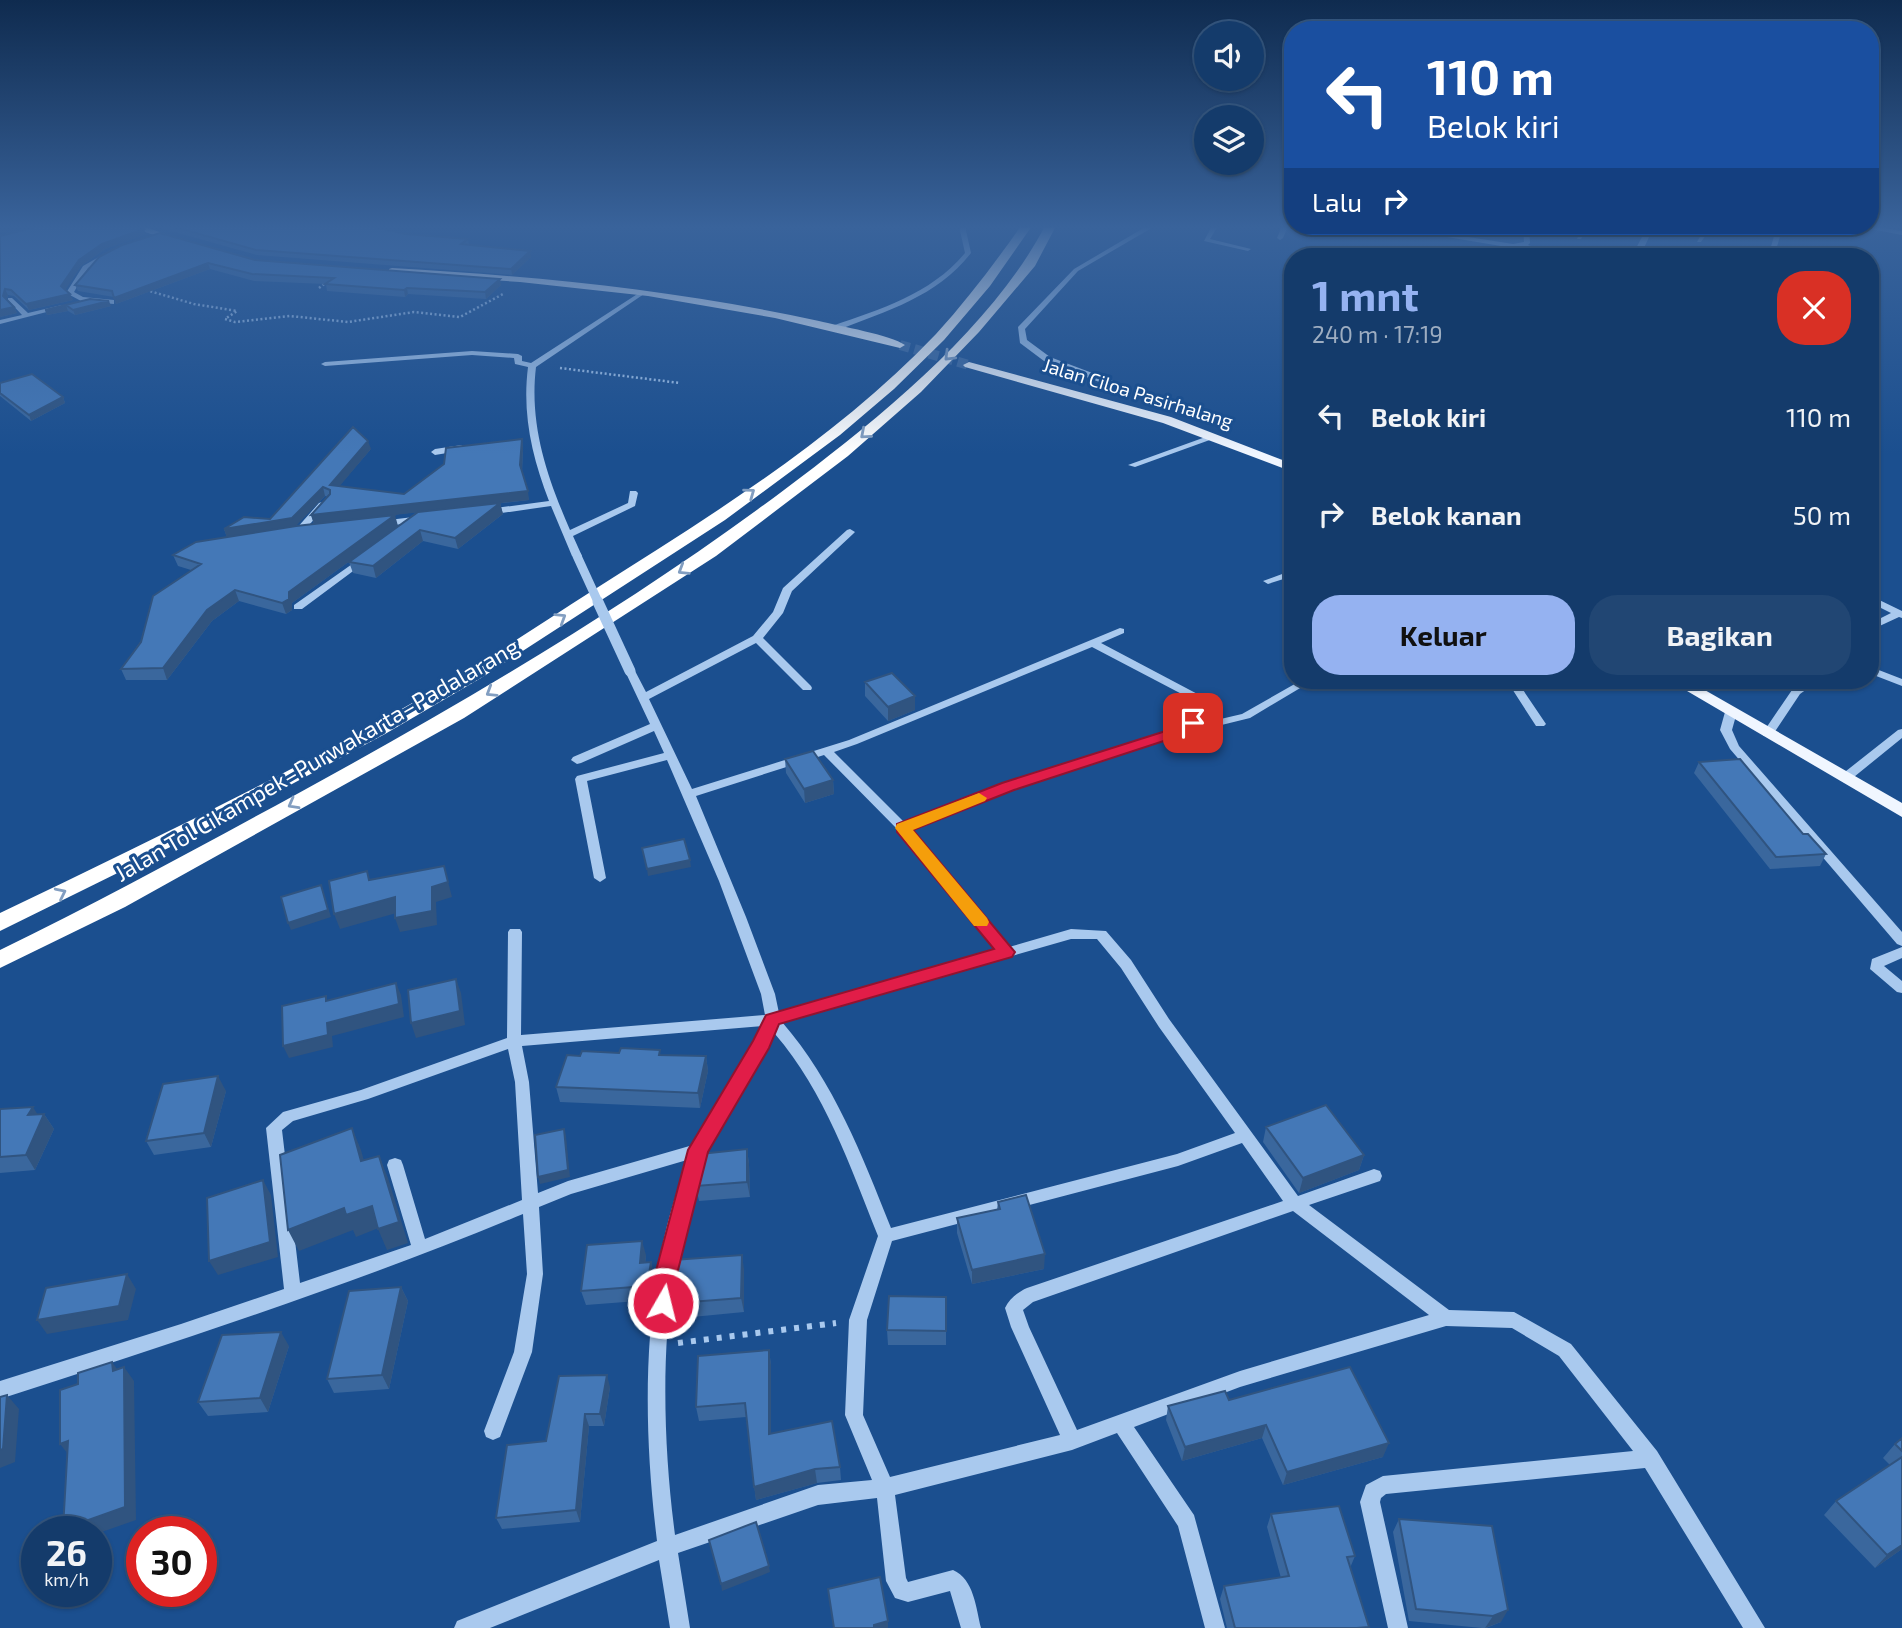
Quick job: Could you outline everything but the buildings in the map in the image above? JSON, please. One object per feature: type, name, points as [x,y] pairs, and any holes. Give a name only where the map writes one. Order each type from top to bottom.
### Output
[{"type":"highway","name":"Jalan Tol Cikampek–Purwakarta–Padalarang","points":[[0,923],[176,837],[431,700],[683,542],[823,441],[897,380],[970,302]]},
{"type":"highway","name":"Jalan Tol Cikampek–Purwakarta–Padalarang","points":[[0,960],[117,902],[457,714],[710,553],[843,453],[916,388],[998,302]]},
{"type":"main road","points":[[697,302],[835,328],[900,345]]},
{"type":"main road","name":"Jalan Ciloa Pasirhalang","points":[[969,365],[1113,404],[1214,437],[1284,464]]},
{"type":"main road","points":[[1692,689],[1902,811]]},
{"type":"street","points":[[13,302],[27,316]]},
{"type":"street","points":[[0,322],[82,302]]},
{"type":"street","points":[[325,364],[472,353],[518,355],[518,362],[532,366],[629,302]]},
{"type":"street","points":[[835,328],[902,302]]},
{"type":"street","points":[[1047,302],[1021,330],[1023,341],[1046,359],[1113,384]]},
{"type":"street","points":[[532,366],[529,393],[531,441],[577,556],[689,794],[739,913],[769,999],[772,1020],[762,1043],[698,1150],[664,1282],[658,1452],[665,1548],[681,1628]]},
{"type":"street","points":[[1132,465],[1214,437]]},
{"type":"street","points":[[435,452],[472,446]]},
{"type":"street","points":[[568,535],[632,504],[633,493]]},
{"type":"street","points":[[299,531],[326,501]]},
{"type":"street","points":[[475,513],[554,503]]},
{"type":"street","points":[[364,525],[428,518]]},
{"type":"street","points":[[394,536],[416,520]]},
{"type":"street","points":[[286,534],[312,530]]},
{"type":"street","points":[[643,698],[757,638],[778,613],[788,590],[849,532]]},
{"type":"street","points":[[298,607],[373,552]]},
{"type":"street","points":[[1268,581],[1284,576]]},
{"type":"street","points":[[1879,603],[1900,614]]},
{"type":"street","points":[[1879,623],[1900,614]]},
{"type":"street","points":[[689,794],[827,751],[924,715],[1120,631]]},
{"type":"street","points":[[757,638],[807,688]]},
{"type":"street","points":[[1093,643],[1201,700],[1206,707],[1204,714],[1177,732]]},
{"type":"street","points":[[1879,673],[1902,682]]},
{"type":"street","points":[[903,828],[1008,786],[1177,732],[1245,716],[1293,689]]},
{"type":"street","points":[[1518,689],[1540,724]]},
{"type":"street","points":[[1768,734],[1801,689]]},
{"type":"street","points":[[1731,712],[1726,730],[1734,747],[1902,942]]},
{"type":"street","points":[[577,760],[656,726]]},
{"type":"street","points":[[1845,778],[1902,732]]},
{"type":"street","points":[[827,751],[903,828],[1006,952]]},
{"type":"street","points":[[600,878],[581,779],[671,755]]},
{"type":"street","points":[[494,1432],[523,1352],[535,1274],[522,1082],[514,1041],[515,932]]},
{"type":"street","points":[[293,1292],[275,1124],[288,1116],[363,1094],[514,1041],[772,1020],[1071,934],[1101,934],[1126,964],[1164,1023],[1294,1203],[1446,1318]]},
{"type":"street","points":[[1902,952],[1877,963],[1877,969],[1902,988]]},
{"type":"street","points":[[772,1020],[797,1046],[803,1057],[844,1135],[887,1236],[858,1320],[854,1415],[885,1488],[896,1581],[902,1591],[953,1580],[960,1587],[971,1628]]},
{"type":"street","points":[[887,1236],[1178,1160],[1246,1135]]},
{"type":"street","points":[[0,1390],[181,1332],[420,1249],[568,1188],[698,1150]]},
{"type":"street","points":[[395,1165],[420,1249]]},
{"type":"street","points":[[1072,1441],[1014,1308],[1027,1296],[1374,1175]]},
{"type":"street","points":[[464,1628],[665,1548],[818,1495],[885,1488],[1072,1441],[1240,1379],[1446,1318],[1514,1321],[1565,1350],[1650,1458],[1755,1628]]},
{"type":"street","points":[[1121,1423],[1187,1522],[1215,1628]]},
{"type":"street","points":[[1398,1628],[1370,1502],[1373,1492],[1383,1485],[1650,1458]]},
{"type":"path","points":[[187,302],[238,312],[225,318],[227,320],[290,316],[348,322],[414,312],[464,317],[491,302]]},
{"type":"path","points":[[532,366],[681,383]]},
{"type":"path","points":[[660,1345],[858,1320]]},
{"type":"tunnel","points":[[900,345],[969,365]]},
{"type":"slow traffic","points":[[979,798],[903,828],[981,922]]},
{"type":"route","points":[[663,1303],[664,1282],[698,1150],[762,1043],[772,1020],[1006,952],[903,828],[1008,786],[1177,732],[1193,723]]}]
